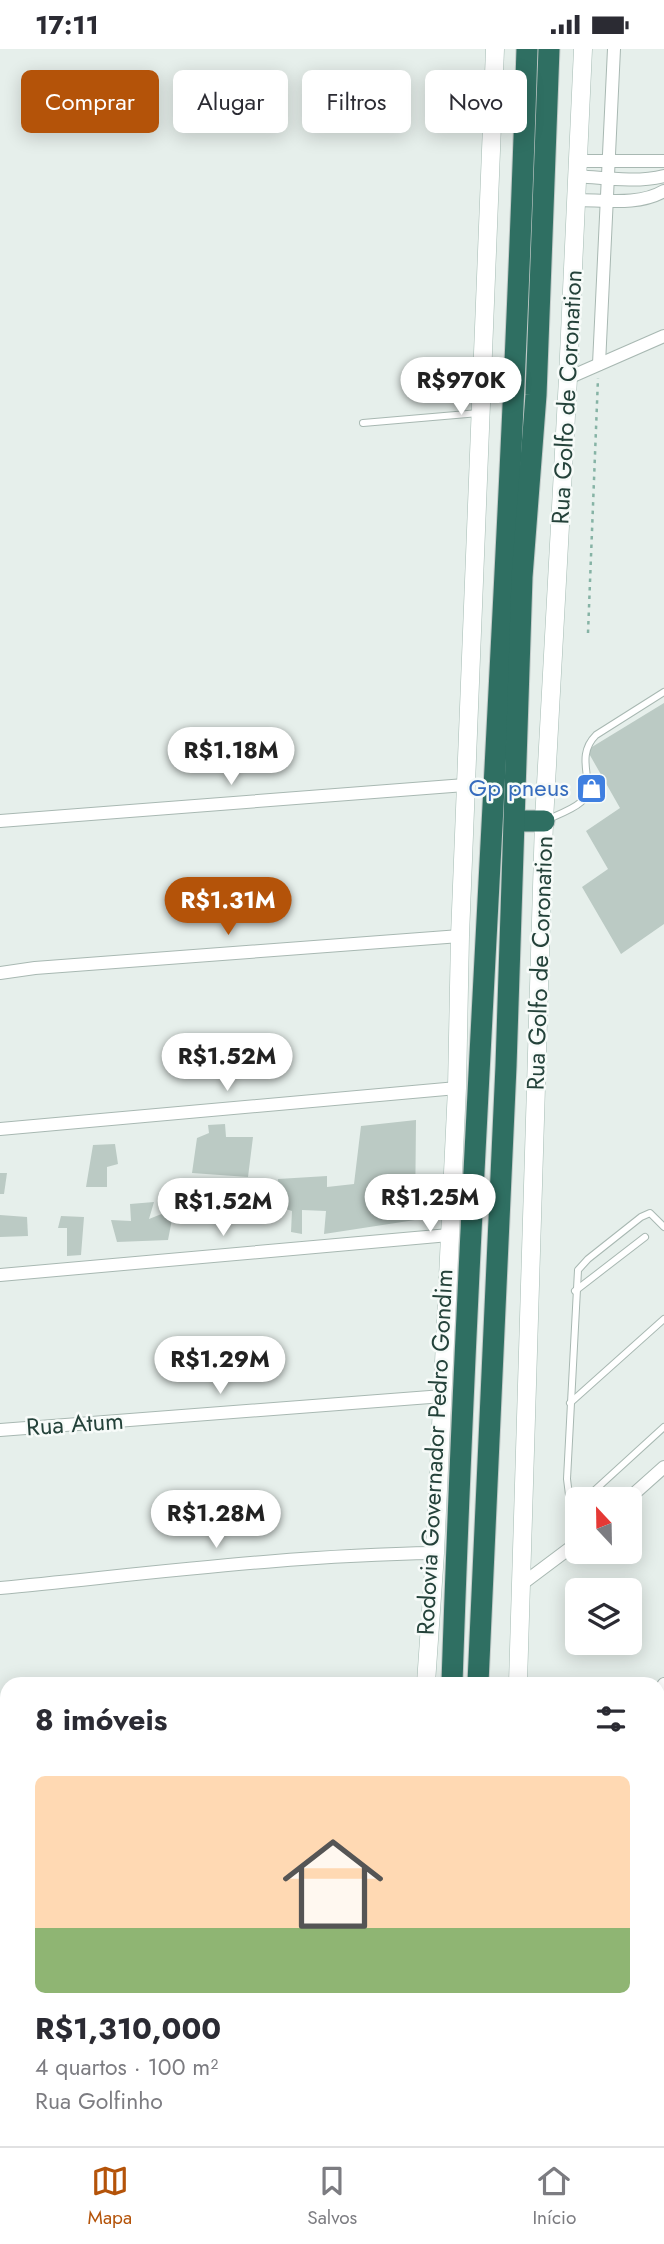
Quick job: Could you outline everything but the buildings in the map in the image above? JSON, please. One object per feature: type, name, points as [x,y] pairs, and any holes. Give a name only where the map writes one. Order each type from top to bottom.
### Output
[{"type":"highway","name":"Rodovia Governador Pedro Gondim","points":[[452,1677],[457,1514],[507,566],[527,49]]},
{"type":"highway","points":[[478,1677],[506,1066],[522,577],[536,395],[550,49]]},
{"type":"highway","points":[[514,821],[544,821]]},
{"type":"street","points":[[426,1677],[435,1553],[457,1088],[465,785],[495,49]]},
{"type":"street","name":"Rua Golfo de Coronation","points":[[518,1677],[544,821],[583,49]]},
{"type":"street","points":[[599,364],[614,49]]},
{"type":"street","points":[[577,168],[610,161],[664,161]]},
{"type":"street","points":[[577,168],[609,178],[664,176]]},
{"type":"street","points":[[576,200],[636,200],[657,196],[664,191]]},
{"type":"street","points":[[568,379],[664,336]]},
{"type":"street","points":[[0,821],[465,785]]},
{"type":"street","points":[[0,973],[35,968],[460,936]]},
{"type":"street","points":[[0,1129],[457,1088]]},
{"type":"street","points":[[0,1275],[449,1235]]},
{"type":"street","name":"Rua Atum","points":[[0,1430],[443,1395]]},
{"type":"street","points":[[642,1487],[664,1467]]},
{"type":"street","points":[[522,1584],[565,1552]]},
{"type":"street","points":[[0,1588],[370,1554],[435,1553]]},
{"type":"lane","points":[[363,423],[481,413]]},
{"type":"lane","points":[[544,821],[582,801],[588,792],[584,755],[588,742],[664,692]]},
{"type":"lane","points":[[568,1487],[578,1270],[641,1217],[650,1213],[664,1227]]},
{"type":"lane","points":[[575,1291],[645,1237]]},
{"type":"lane","points":[[570,1403],[664,1319]]},
{"type":"lane","points":[[598,1487],[664,1427]]},
{"type":"path","points":[[588,633],[599,364]]},
{"type":"place","name":"Gp pneus","points":[[592,788]]}]
